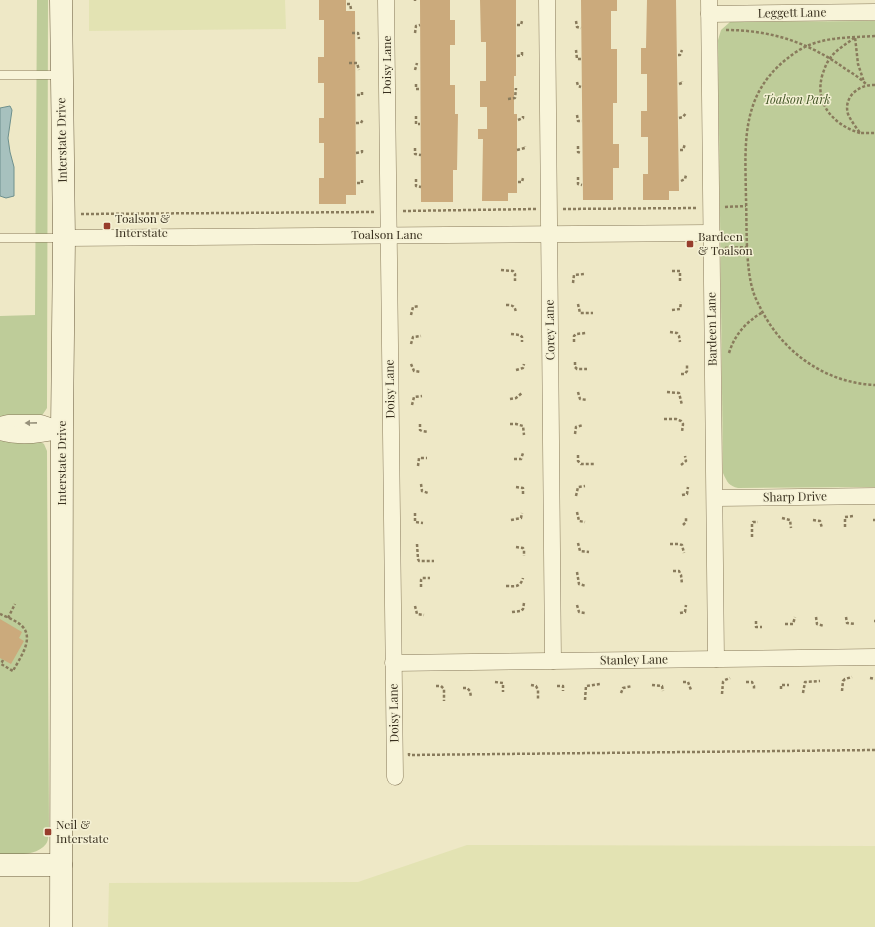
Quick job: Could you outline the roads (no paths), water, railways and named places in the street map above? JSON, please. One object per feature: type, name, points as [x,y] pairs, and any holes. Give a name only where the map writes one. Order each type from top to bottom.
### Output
[{"type":"main road","name":"Interstate Drive","points":[[61,0],[64,238],[61,927]]},
{"type":"main road","points":[[0,865],[61,865]]},
{"type":"street","name":"Doisy Lane","points":[[386,0],[394,777]]},
{"type":"street","name":"Corey Lane","points":[[547,0],[553,661]]},
{"type":"street","name":"Leggett Lane","points":[[709,7],[871,8]]},
{"type":"street","name":"Bardeen Lane","points":[[709,7],[710,233],[715,498],[716,659]]},
{"type":"street","name":"Toalson Lane","points":[[64,238],[710,233]]},
{"type":"street","points":[[0,425],[8,423],[41,423],[62,430]]},
{"type":"street","points":[[0,432],[8,434],[41,435],[62,430]]},
{"type":"street","name":"Sharp Drive","points":[[715,498],[875,496]]},
{"type":"street","name":"Stanley Lane","points":[[393,663],[875,657]]},
{"type":"lane","points":[[0,75],[62,75]]},
{"type":"lane","points":[[0,238],[64,238]]},
{"type":"water","points":[[10,106],[12,110],[8,138],[14,167],[14,196],[6,198],[0,196],[0,108]]},
{"type":"place","name":"Toalson & Interstate","points":[[107,226]]},
{"type":"place","name":"Bardeen & Toalson","points":[[690,244]]},
{"type":"place","name":"Neil & Interstate","points":[[48,832]]},
{"type":"park label","name":"Toalson Park","points":[[797,100]]}]
